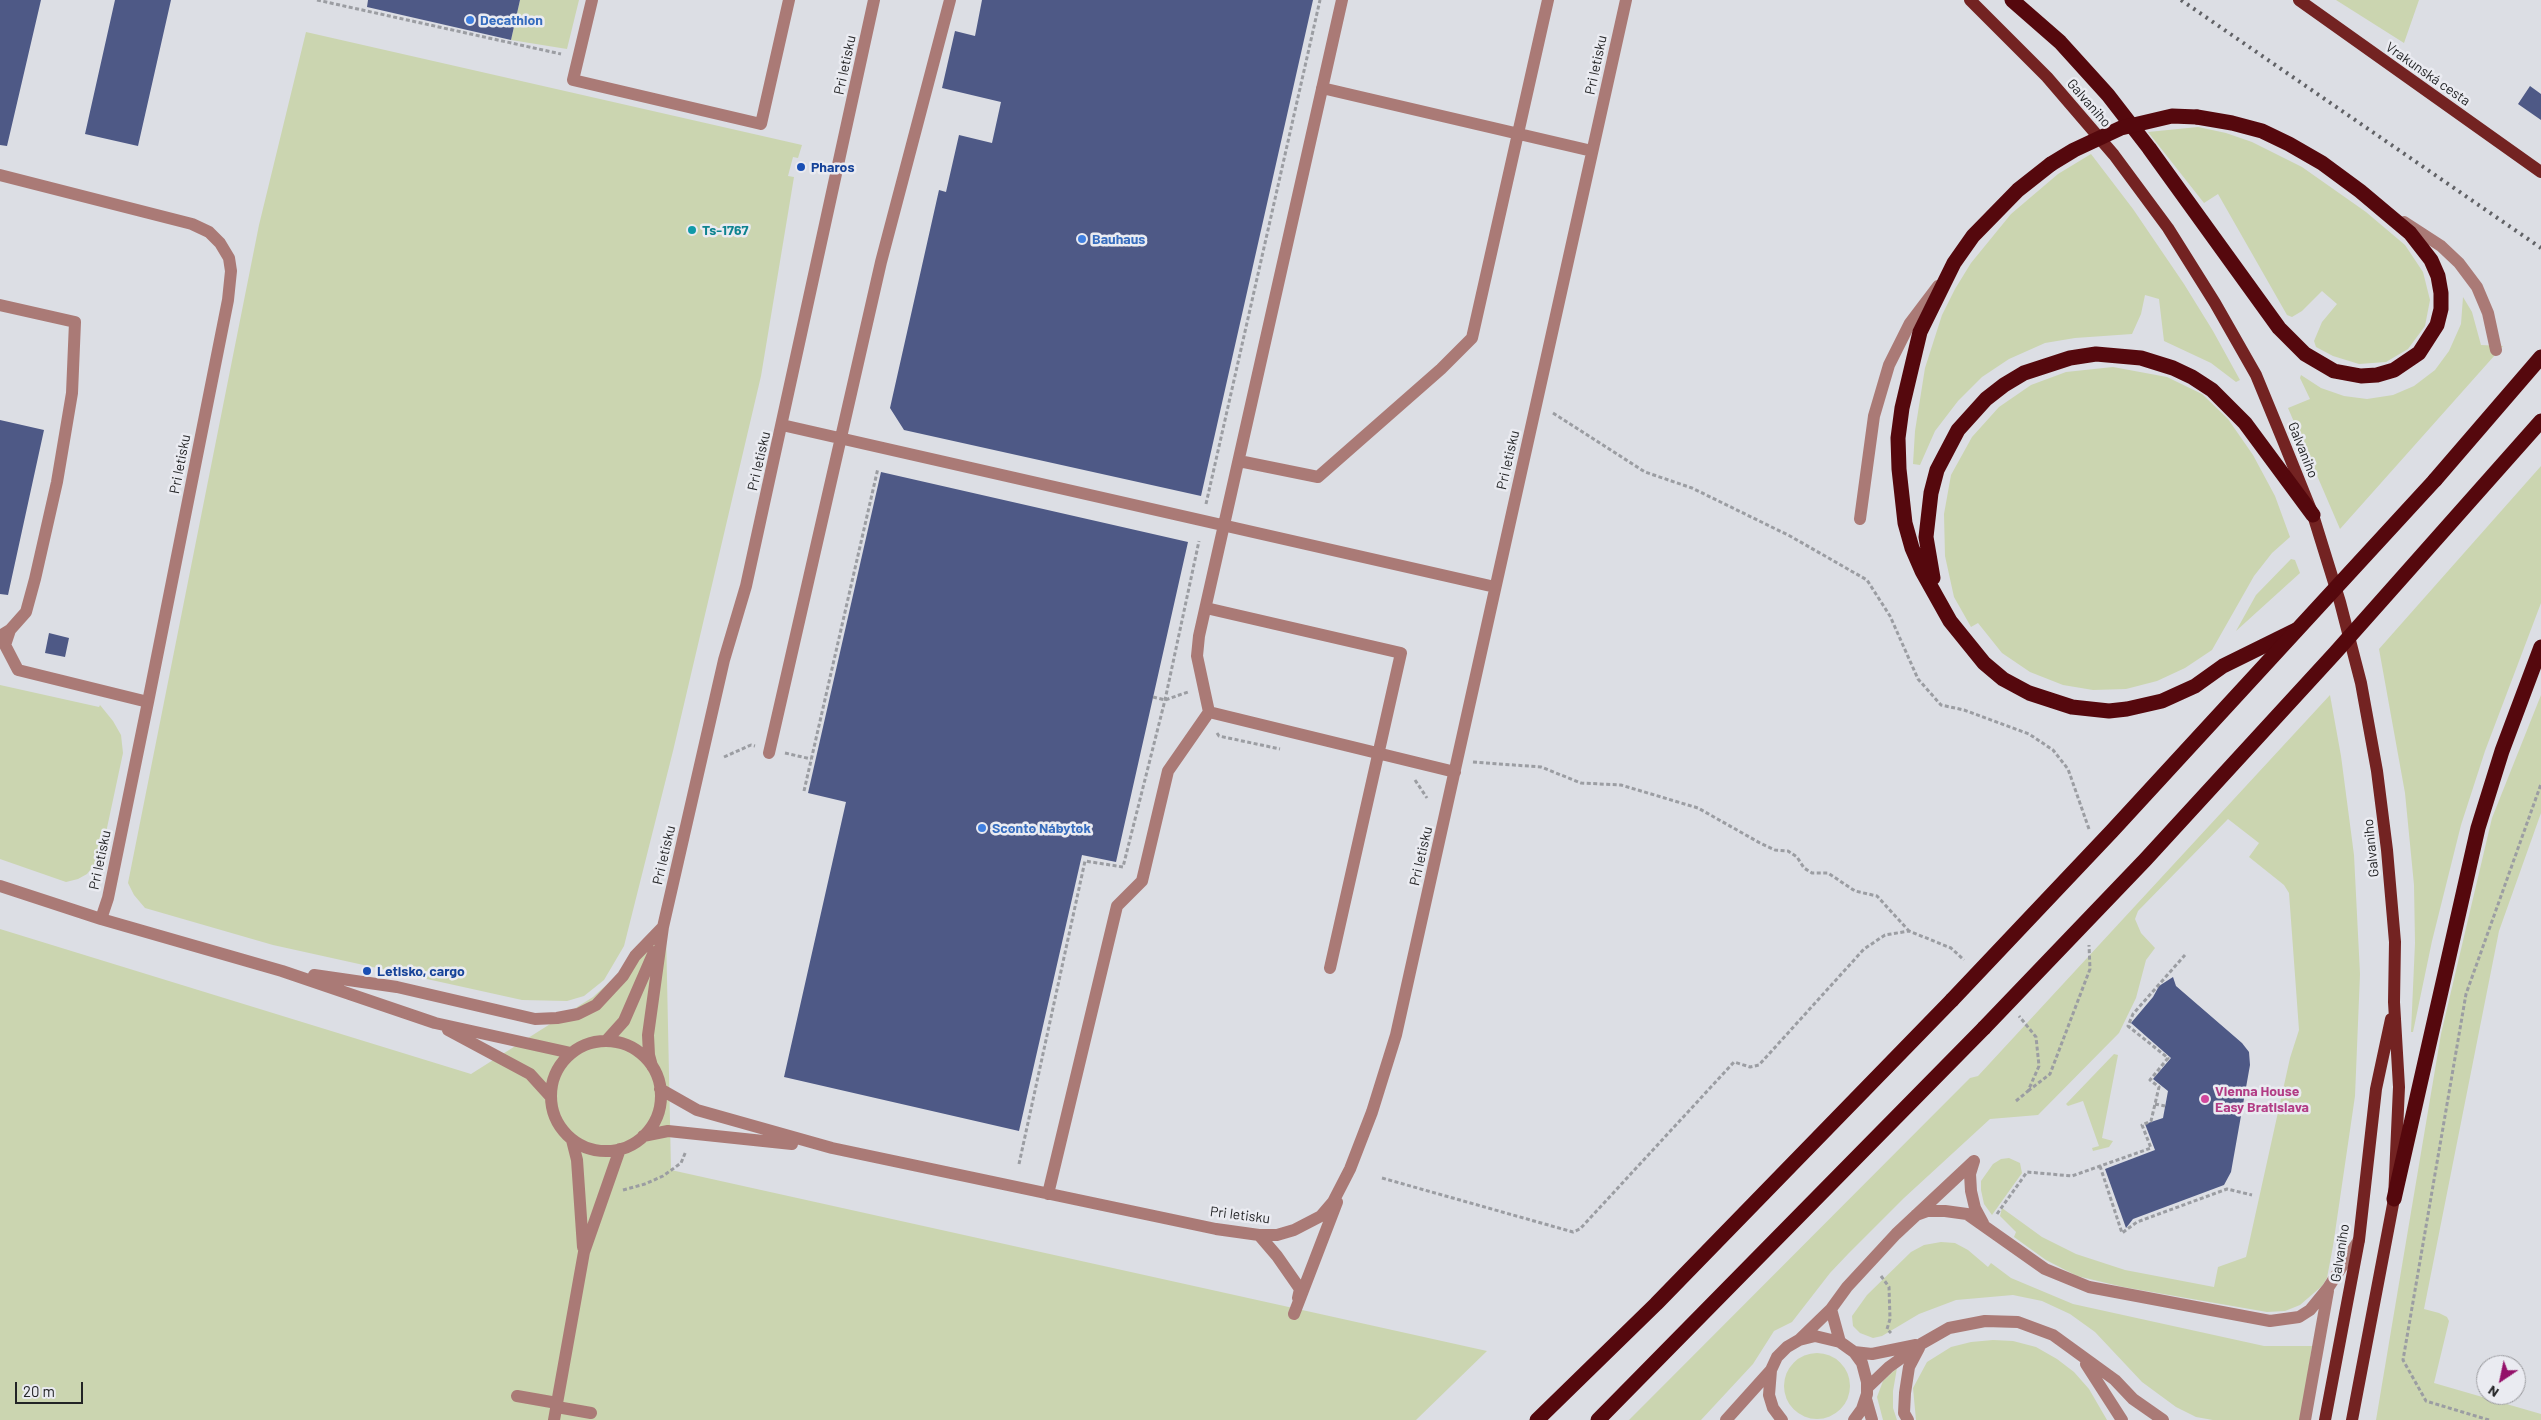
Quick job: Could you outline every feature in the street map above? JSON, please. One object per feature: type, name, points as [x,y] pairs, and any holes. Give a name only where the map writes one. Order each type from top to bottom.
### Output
[{"type":"highway","points":[[2012,0],[2060,42],[2108,95],[2149,148],[2280,328],[2305,354],[2334,371],[2361,376],[2377,375],[2394,370],[2419,353],[2430,340],[2437,325],[2441,309],[2438,276],[2421,245],[2390,214],[2322,163],[2289,144],[2262,132],[2232,123],[2197,117],[2172,116],[2121,128],[2081,146],[2051,164],[2018,190],[1992,216],[1954,263],[1920,332],[1909,370],[1898,438],[1900,496],[1912,548],[1950,621],[1984,663],[2012,684],[2053,702],[2091,710],[2127,709],[2145,706],[2179,694],[2195,686],[2223,666],[2302,628]]},
{"type":"highway","points":[[1950,621],[1937,591],[1928,551],[1927,513],[1938,470],[1958,430],[1986,399],[2024,373],[2052,362],[2096,354],[2118,354],[2157,363],[2192,377],[2212,390],[2245,423],[2312,515]]},
{"type":"highway","points":[[1537,1420],[1656,1304],[1952,1000],[2302,628],[2435,480],[2541,357]]},
{"type":"highway","points":[[1598,1420],[1984,1028],[2145,860],[2541,421]]},
{"type":"highway","points":[[2394,1199],[2478,828],[2502,751],[2541,647]]},
{"type":"main road","name":"Galvaniho","points":[[1970,0],[2047,77],[2114,155],[2168,228],[2215,303],[2256,376],[2312,515],[2342,611],[2360,684],[2377,770],[2387,850],[2395,942],[2394,1002],[2399,1087],[2394,1199],[2352,1420]]},
{"type":"main road","name":"Vrakunská cesta","points":[[2298,0],[2541,172]]},
{"type":"main road","name":"Galvaniho","points":[[2325,1420],[2359,1240],[2376,1090],[2394,1002]]},
{"type":"street","points":[[592,0],[573,80],[761,124],[789,0]]},
{"type":"street","name":"Pri letisku","points":[[643,1137],[656,1120],[659,1110],[660,1089],[649,1055],[648,1035],[663,926],[715,698],[746,586],[874,0]]},
{"type":"street","points":[[769,753],[881,262],[950,0]]},
{"type":"street","points":[[1048,1194],[1117,906],[1142,881],[1168,771],[1209,712],[1197,656],[1224,526],[1342,0]]},
{"type":"street","points":[[1239,460],[1318,476],[1441,369],[1472,338],[1548,0]]},
{"type":"street","name":"Pri letisku","points":[[660,1089],[697,1110],[832,1148],[1216,1229],[1259,1235],[1276,1235],[1294,1230],[1321,1216],[1333,1202],[1350,1170],[1375,1104],[1396,1035],[1626,0]]},
{"type":"street","points":[[1322,88],[1592,151]]},
{"type":"street","name":"Pri letisku","points":[[0,175],[192,224],[209,232],[220,243],[228,258],[230,271],[228,300],[148,702],[108,898],[101,919]]},
{"type":"street","points":[[2390,214],[2441,246],[2459,263],[2481,295],[2488,313],[2496,350]]},
{"type":"street","points":[[1860,519],[1874,416],[1889,365],[1910,323],[1954,263]]},
{"type":"street","points":[[0,305],[75,322],[72,393],[56,482],[26,612],[5,633],[6,646],[18,670],[148,702]]},
{"type":"street","points":[[782,425],[1496,588]]},
{"type":"street","points":[[1206,608],[1401,653],[1330,968]]},
{"type":"street","points":[[1209,712],[1379,754],[1456,766]]},
{"type":"street","name":"Pri letisku","points":[[0,886],[101,919],[282,970],[435,1023],[570,1053],[588,1044],[606,1041],[617,1042],[637,1050],[652,1066]]},
{"type":"street","name":"Pri letisku","points":[[282,970],[397,988],[535,1019],[557,1018],[578,1014],[596,1005],[623,976],[635,956],[663,926]]},
{"type":"street","name":"Pri letisku","points":[[606,1041],[624,1021],[631,1008],[663,926]]},
{"type":"street","name":"Pri letisku","points":[[435,1023],[525,1071],[538,1080],[550,1096],[551,1106],[558,1124],[572,1140],[595,1150],[620,1149],[643,1137],[668,1131],[832,1148]]},
{"type":"street","points":[[550,1096],[554,1077],[570,1053]]},
{"type":"street","name":"Pri letisku","points":[[572,1140],[577,1160],[584,1252]]},
{"type":"street","points":[[554,1420],[584,1252],[620,1149]]},
{"type":"street","points":[[1726,1420],[1771,1370],[1782,1352],[1800,1340],[1831,1309],[1847,1287],[1916,1215],[1974,1161],[1970,1174],[1971,1191],[1976,1208],[1986,1227]]},
{"type":"street","points":[[1259,1235],[1278,1256],[1300,1289],[1294,1314],[1350,1170]]},
{"type":"street","points":[[1916,1215],[1927,1211],[1959,1212],[1974,1218],[2045,1269],[2089,1287],[2270,1321],[2299,1317],[2310,1310],[2328,1288],[2359,1240]]},
{"type":"street","points":[[2305,1420],[2328,1288]]},
{"type":"street","points":[[1831,1309],[1840,1342]]},
{"type":"street","points":[[1854,1420],[1867,1394],[1889,1367],[1921,1344],[1948,1328],[1985,1320],[2018,1322],[2053,1335],[2082,1358],[2115,1380],[2133,1399],[2163,1420]]},
{"type":"street","points":[[1800,1340],[1815,1336],[1840,1342],[1854,1352],[1864,1369],[1872,1420]]},
{"type":"street","points":[[1854,1352],[1872,1354],[1921,1344]]},
{"type":"street","points":[[1908,1420],[1904,1413],[1909,1367],[1921,1344]]},
{"type":"street","points":[[2082,1358],[2122,1420]]},
{"type":"street","points":[[1771,1370],[1769,1395],[1773,1408],[1782,1420]]},
{"type":"street","points":[[517,1396],[591,1413]]},
{"type":"path","points":[[317,0],[560,55],[563,46]]},
{"type":"path","points":[[1206,504],[1320,0]]},
{"type":"path","points":[[1537,399],[1561,420],[1603,444],[1645,472],[1692,488],[1790,536],[1867,580],[1890,616],[1918,679],[1940,705],[1964,710],[2029,734],[2052,750],[2068,769],[2091,834]]},
{"type":"path","points":[[804,791],[878,468]]},
{"type":"path","points":[[1019,1164],[1085,861],[1122,866],[1164,700],[1199,541]]},
{"type":"path","points":[[1153,697],[1164,700],[1191,691]]},
{"type":"path","points":[[1456,766],[1541,767],[1581,783],[1621,785],[1698,808],[1760,843],[1775,850],[1788,851],[1797,857],[1804,868],[1812,874],[1828,872],[1855,891],[1877,896],[1910,931],[1951,948],[1970,966]]},
{"type":"path","points":[[2489,1420],[2426,1401],[2403,1360],[2466,994],[2541,784]]},
{"type":"path","points":[[1382,1178],[1573,1232],[1580,1229],[1734,1062],[1750,1067],[1759,1065],[1864,949],[1885,934],[1910,931]]},
{"type":"path","points":[[2016,1101],[2050,1074],[2090,969],[2089,942]]},
{"type":"path","points":[[2001,1222],[1996,1217],[2027,1172],[2072,1176],[2151,1148],[2142,1125],[2151,1121],[2159,1087],[2150,1080],[2168,1058],[2128,1026],[2133,1014],[2185,955]]},
{"type":"path","points":[[2013,1010],[2036,1037],[2039,1066],[2028,1090]]},
{"type":"path","points":[[2155,1104],[2165,1106]]},
{"type":"path","points":[[618,1192],[645,1184],[663,1176],[681,1163],[686,1151]]},
{"type":"path","points":[[2100,1166],[2122,1232],[2137,1222],[2227,1189],[2252,1195]]},
{"type":"path","points":[[1882,1276],[1890,1287],[1890,1319],[1887,1328],[1891,1334]]},
{"type":"green space","points":[[520,0],[579,0],[567,49],[511,40]]},
{"type":"green space","points":[[2336,0],[2419,0],[2404,43]]},
{"type":"green space","points":[[306,32],[802,145],[798,158],[793,157],[788,176],[794,177],[761,376],[673,751],[624,946],[604,980],[584,996],[567,1001],[522,1000],[273,945],[145,908],[134,895],[128,883],[259,225]]},
{"type":"green space","points":[[2198,127],[2226,133],[2252,142],[2302,167],[2366,212],[2405,245],[2423,272],[2430,300],[2425,326],[2408,349],[2386,362],[2359,364],[2333,356],[2316,347],[2314,341],[2322,322],[2337,304],[2322,291],[2302,311],[2292,317],[2287,315],[2218,194],[2204,203],[2148,132]]},
{"type":"green space","points":[[2091,154],[2133,209],[2184,284],[2240,380],[2236,382],[2211,363],[2164,341],[2159,299],[2145,295],[2141,314],[2132,334],[2075,338],[2045,343],[2009,359],[1982,377],[1958,401],[1935,431],[1920,465],[1913,464],[1915,431],[1925,368],[1942,315],[1955,289],[1971,263],[2011,214],[2058,174]]},
{"type":"green space","points":[[2463,297],[2472,312],[2481,345],[2503,346],[2340,529],[2288,408],[2310,399],[2300,378],[2301,375],[2321,388],[2344,396],[2367,399],[2393,395],[2414,386],[2435,370],[2449,351],[2461,324]]},
{"type":"green space","points":[[2113,367],[2167,377],[2202,394],[2228,419],[2253,455],[2275,496],[2290,537],[2272,553],[2254,576],[2212,650],[2185,668],[2157,681],[2126,689],[2093,690],[2063,685],[2030,672],[2002,653],[1978,623],[1971,627],[1954,597],[1945,556],[1944,514],[1951,475],[1972,437],[1999,407],[2031,385],[2066,372]]},
{"type":"green space","points":[[2541,466],[2541,603],[2485,751],[2461,825],[2432,941],[2413,1032],[2411,1032],[2415,943],[2414,885],[2405,793],[2379,649]]},
{"type":"green space","points":[[2291,559],[2295,560],[2300,573],[2236,631],[2256,595]]},
{"type":"green space","points":[[0,685],[99,707],[100,705],[121,735],[123,753],[101,856],[87,874],[78,879],[66,882],[0,859]]},
{"type":"green space","points":[[2330,695],[2341,756],[2354,855],[2360,974],[2355,1096],[2333,1246],[2327,1278],[2322,1286],[2300,1305],[2285,1311],[2267,1312],[2123,1287],[2077,1276],[2046,1260],[2014,1237],[2016,1232],[2000,1216],[2002,1208],[2042,1237],[2076,1254],[2125,1270],[2214,1287],[2218,1267],[2246,1257],[2290,1058],[2299,1030],[2289,893],[2284,885],[2249,857],[2259,843],[2228,819],[2138,911],[2135,919],[2141,933],[2155,948],[2146,960],[2136,998],[2119,1033],[2038,1115],[1990,1119],[1904,1198],[1848,1254],[1830,1273],[1792,1322],[1774,1331],[1753,1364],[1701,1420],[1629,1420],[1970,1078],[1978,1076]]},
{"type":"green space","points":[[2541,695],[2541,813],[2499,931],[2424,1309],[2439,1313],[2447,1317],[2449,1321],[2434,1383],[2476,1395],[2476,1405],[2510,1405],[2541,1414],[2541,1420],[2376,1420],[2441,1034],[2492,818]]},
{"type":"green space","points":[[0,929],[471,1074],[593,997],[666,931],[671,1170],[1487,1351],[1416,1420],[0,1420]]},
{"type":"green space","points":[[2114,1054],[2118,1055],[2102,1138],[2113,1141],[2109,1147],[2093,1151],[2092,1148],[2099,1146],[2083,1101],[2068,1106],[2066,1104]]},
{"type":"green space","points":[[2009,1158],[2020,1163],[2022,1173],[1992,1215],[1984,1204],[1981,1181],[1993,1164],[2001,1159]]},
{"type":"green space","points":[[1941,1242],[1955,1243],[1968,1250],[1988,1267],[1991,1263],[2011,1278],[2073,1304],[2264,1346],[2312,1346],[2301,1420],[2213,1420],[2196,1417],[2176,1407],[2142,1382],[2095,1332],[2070,1314],[2042,1301],[2013,1295],[1956,1300],[1919,1314],[1882,1336],[1873,1338],[1860,1333],[1853,1326],[1852,1316],[1867,1295],[1911,1252],[1924,1245]]},
{"type":"green space","points":[[2013,1341],[2036,1347],[2057,1359],[2074,1372],[2089,1389],[2107,1420],[1916,1420],[1913,1388],[1927,1362],[1951,1347],[1971,1342]]},
{"type":"green space","points":[[1817,1353],[1830,1356],[1840,1363],[1847,1373],[1850,1386],[1847,1399],[1840,1409],[1830,1416],[1817,1419],[1804,1416],[1794,1409],[1787,1399],[1784,1386],[1787,1373],[1794,1363],[1804,1356]]},
{"type":"green space","points":[[1897,1368],[1893,1391],[1893,1408],[1897,1420],[1883,1420],[1877,1397],[1883,1381]]},
{"type":"building","points":[[0,0],[41,0],[7,146],[0,145]]},
{"type":"building","points":[[115,0],[171,0],[138,146],[85,134]]},
{"type":"building","name":"Decathlon","points":[[368,0],[520,0],[511,40],[367,7]]},
{"type":"building","name":"Bauhaus","points":[[982,0],[1313,0],[1201,496],[904,430],[890,408],[939,190],[946,192],[959,135],[992,143],[1001,102],[942,88],[955,31],[975,36]]},
{"type":"building","points":[[2530,86],[2541,94],[2541,120],[2518,104]]},
{"type":"building","points":[[0,420],[44,430],[8,595],[0,594]]},
{"type":"building","name":"Sconto Nábytok","points":[[881,472],[1188,542],[1116,862],[1082,855],[1019,1131],[784,1077],[846,802],[808,793]]},
{"type":"building","points":[[49,633],[69,638],[65,657],[45,653]]},
{"type":"building","name":"Vienna House Easy Bratislava","points":[[2173,977],[2176,986],[2242,1043],[2249,1052],[2250,1065],[2231,1172],[2224,1185],[2133,1219],[2126,1228],[2105,1169],[2155,1150],[2145,1124],[2163,1118],[2168,1091],[2153,1079],[2171,1058],[2131,1023],[2153,997],[2159,986]]},
{"type":"railway","points":[[2181,0],[2541,248]]},
{"type":"place","name":"Decathlon","points":[[470,20]]},
{"type":"place","name":"Pharos","points":[[801,167]]},
{"type":"place","name":"Ts-1767","points":[[692,230]]},
{"type":"place","name":"Bauhaus","points":[[1082,239]]},
{"type":"place","name":"Sconto Nábytok","points":[[982,828]]},
{"type":"place","name":"Letisko, cargo","points":[[367,971]]},
{"type":"place","name":"Vienna House Easy Bratislava","points":[[2205,1099]]}]
